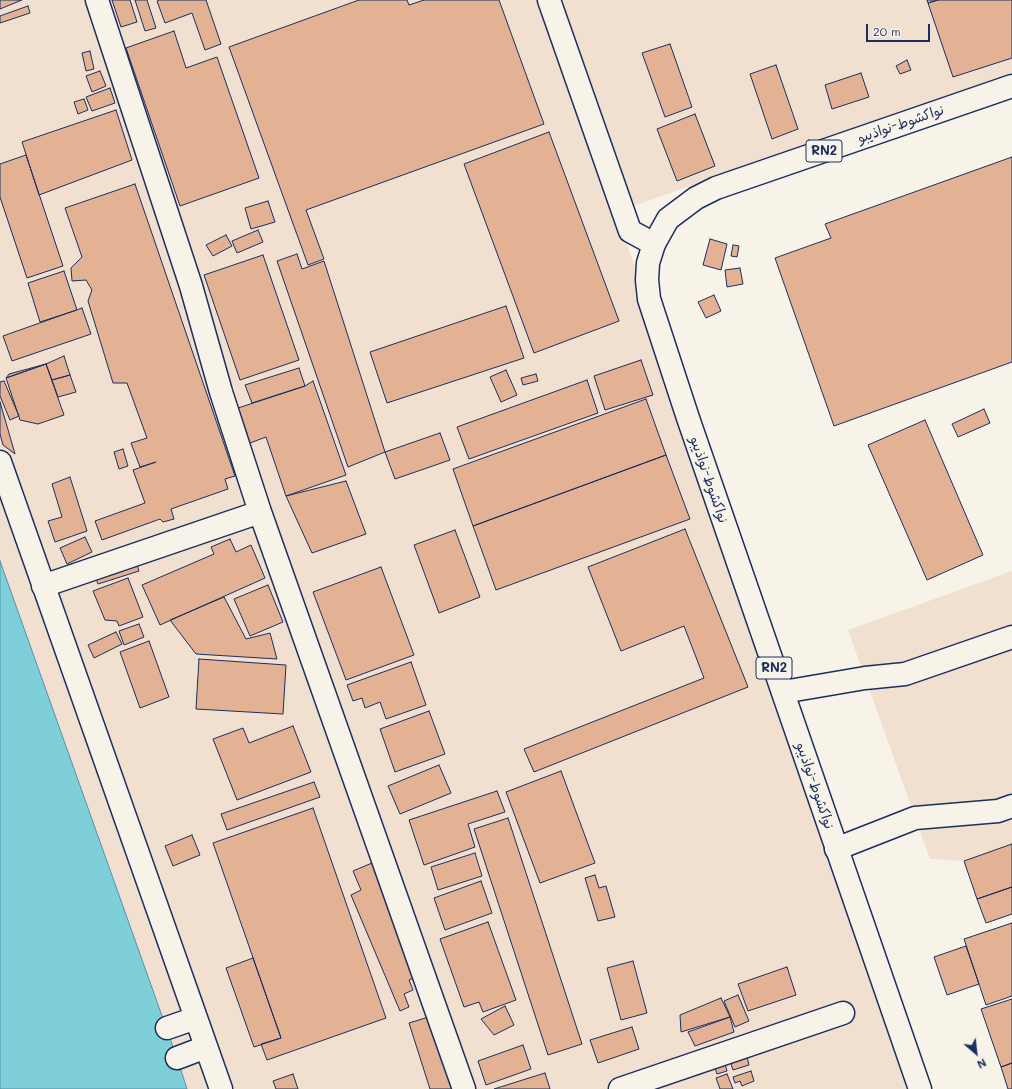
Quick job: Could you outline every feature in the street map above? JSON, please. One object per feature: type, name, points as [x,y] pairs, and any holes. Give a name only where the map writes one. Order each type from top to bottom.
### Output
[{"type":"main road","points":[[97,0],[191,286],[221,392],[260,512],[464,1089]]},
{"type":"main road","points":[[549,0],[630,231],[654,244]]},
{"type":"main road","name":"نواكشوط-نواذيبو","points":[[920,1089],[688,418],[649,299],[647,280],[648,263],[654,244],[668,220],[696,198],[716,188],[1012,86]]},
{"type":"main road","points":[[0,462],[221,1089]]},
{"type":"main road","points":[[43,586],[260,512]]},
{"type":"main road","points":[[782,692],[865,678],[905,674],[1012,637]]},
{"type":"main road","points":[[836,849],[915,818],[998,811],[1012,806]]},
{"type":"main road","points":[[620,1089],[843,1013]]},
{"type":"main road","points":[[166,1028],[196,1018]]},
{"type":"main road","points":[[177,1058],[206,1047]]},
{"type":"shaded area","points":[[0,0],[1012,0],[1012,73],[616,212],[915,1089],[187,1089],[0,561]]},
{"type":"shaded area","points":[[1012,571],[1012,844],[964,861],[930,859],[848,630]]},
{"type":"water","points":[[0,561],[177,1058],[187,1089],[0,1089]]},
{"type":"building","points":[[0,0],[22,0],[0,9]]},
{"type":"building","points":[[112,0],[130,0],[137,22],[121,27]]},
{"type":"building","points":[[135,0],[147,0],[156,28],[145,31]]},
{"type":"building","points":[[206,0],[221,44],[205,50],[192,13],[165,23],[157,1]]},
{"type":"building","points":[[359,0],[407,0],[409,5],[424,0],[499,0],[544,124],[306,210],[324,259],[308,265],[229,47]]},
{"type":"building","points":[[927,0],[938,0],[928,3]]},
{"type":"building","points":[[938,0],[1012,0],[1012,58],[953,77],[928,3]]},
{"type":"building","points":[[28,6],[30,13],[0,23],[0,16]]},
{"type":"building","points":[[174,31],[186,68],[217,57],[259,178],[180,206],[126,48]]},
{"type":"building","points":[[670,44],[692,107],[665,117],[642,53]]},
{"type":"building","points":[[90,51],[94,69],[86,71],[82,53]]},
{"type":"building","points":[[907,60],[911,70],[900,74],[896,66]]},
{"type":"building","points":[[776,65],[798,129],[772,139],[750,74]]},
{"type":"building","points":[[100,71],[106,86],[92,92],[86,76]]},
{"type":"building","points":[[861,73],[869,97],[832,109],[825,85]]},
{"type":"building","points":[[110,88],[115,103],[92,111],[86,97]]},
{"type":"building","points":[[84,99],[88,110],[78,114],[74,102]]},
{"type":"building","points":[[116,110],[132,160],[39,195],[22,142]]},
{"type":"building","points":[[695,114],[715,166],[677,181],[657,129]]},
{"type":"building","points":[[549,132],[619,321],[534,353],[464,164]]},
{"type":"building","points":[[26,155],[63,266],[27,278],[0,197],[0,164]]},
{"type":"building","points":[[1012,157],[1012,362],[834,426],[775,258],[831,238],[825,224]]},
{"type":"building","points":[[135,184],[235,476],[225,479],[228,489],[171,509],[174,519],[163,522],[160,519],[102,540],[95,521],[145,503],[133,470],[156,462],[140,467],[131,443],[147,438],[127,383],[113,383],[88,301],[92,290],[86,280],[72,281],[71,268],[82,257],[65,208]]},
{"type":"building","points":[[268,201],[275,222],[251,229],[245,208]]},
{"type":"building","points":[[258,230],[263,242],[237,253],[232,241]]},
{"type":"building","points":[[226,235],[232,246],[213,256],[206,245]]},
{"type":"building","points":[[710,239],[727,244],[721,270],[703,265]]},
{"type":"building","points":[[733,245],[739,246],[737,257],[731,256]]},
{"type":"building","points":[[297,254],[302,269],[324,261],[385,452],[348,467],[277,261]]},
{"type":"building","points":[[263,255],[299,360],[240,380],[204,275]]},
{"type":"building","points":[[740,268],[743,284],[727,287],[725,270]]},
{"type":"building","points":[[64,271],[77,310],[40,322],[28,283]]},
{"type":"building","points":[[714,295],[721,311],[706,318],[698,302]]},
{"type":"building","points":[[506,306],[524,358],[387,403],[370,352]]},
{"type":"building","points":[[82,308],[91,334],[12,361],[3,336]]},
{"type":"building","points":[[64,356],[70,375],[52,380],[46,364]]},
{"type":"building","points":[[641,360],[653,395],[605,410],[594,376]]},
{"type":"building","points":[[46,364],[64,415],[38,424],[20,420],[6,378]]},
{"type":"building","points":[[46,364],[6,378],[9,374]]},
{"type":"building","points":[[299,368],[305,386],[252,403],[245,385]]},
{"type":"building","points":[[506,370],[517,395],[501,402],[490,377]]},
{"type":"building","points":[[536,374],[538,381],[523,385],[521,378]]},
{"type":"building","points":[[70,375],[76,392],[58,397],[52,380]]},
{"type":"building","points":[[587,380],[598,413],[469,459],[457,427]]},
{"type":"building","points":[[4,381],[19,416],[10,420],[0,396],[0,382]]},
{"type":"building","points":[[313,381],[346,475],[286,496],[266,437],[250,443],[238,408],[305,386]]},
{"type":"building","points":[[646,399],[666,455],[473,526],[453,469]]},
{"type":"building","points":[[0,402],[15,454],[3,445],[0,434]]},
{"type":"building","points":[[984,409],[990,423],[958,437],[952,424]]},
{"type":"building","points":[[925,420],[983,555],[927,580],[868,445]]},
{"type":"building","points":[[440,433],[450,460],[395,479],[385,452]]},
{"type":"building","points":[[123,449],[128,466],[119,469],[114,452]]},
{"type":"building","points":[[666,455],[690,519],[496,590],[473,526]]},
{"type":"building","points":[[70,477],[87,531],[55,542],[48,521],[62,517],[52,484]]},
{"type":"building","points":[[346,481],[366,534],[312,553],[286,496]]},
{"type":"building","points":[[685,529],[748,687],[534,772],[524,749],[704,678],[684,626],[621,651],[588,567]]},
{"type":"building","points":[[455,530],[480,597],[439,613],[414,545]]},
{"type":"building","points":[[85,537],[92,552],[67,564],[60,548]]},
{"type":"building","points":[[230,539],[236,552],[251,545],[265,578],[160,625],[142,585],[214,554],[211,547]]},
{"type":"building","points":[[135,558],[139,571],[98,584],[93,571]]},
{"type":"building","points":[[381,567],[414,655],[346,680],[313,592]]},
{"type":"building","points":[[128,578],[143,617],[119,626],[117,621],[105,620],[93,591]]},
{"type":"building","points":[[268,585],[283,622],[250,636],[234,599]]},
{"type":"building","points":[[224,597],[246,639],[270,633],[277,659],[196,654],[170,620]]},
{"type":"building","points":[[139,624],[144,637],[124,645],[119,631]]},
{"type":"building","points":[[116,632],[122,644],[94,658],[88,645]]},
{"type":"building","points":[[149,641],[169,697],[140,708],[120,652]]},
{"type":"building","points":[[199,659],[286,665],[283,714],[196,709]]},
{"type":"building","points":[[411,662],[426,705],[386,719],[380,702],[365,708],[362,698],[353,701],[347,685]]},
{"type":"building","points":[[429,711],[445,754],[395,772],[380,729]]},
{"type":"building","points":[[293,726],[311,772],[237,800],[213,739],[243,728],[249,743]]},
{"type":"building","points":[[439,765],[451,793],[400,814],[388,786]]},
{"type":"building","points":[[561,771],[595,863],[540,883],[506,792]]},
{"type":"building","points":[[314,782],[320,797],[227,830],[221,814]]},
{"type":"building","points":[[497,791],[505,812],[468,824],[475,847],[424,865],[409,820]]},
{"type":"building","points":[[313,808],[386,1018],[267,1060],[261,1044],[281,1038],[213,843]]},
{"type":"building","points":[[508,818],[582,1044],[548,1055],[474,829]]},
{"type":"building","points":[[192,835],[200,855],[173,866],[165,846]]},
{"type":"building","points":[[1012,844],[1012,887],[977,899],[964,861]]},
{"type":"building","points":[[475,853],[482,876],[438,890],[431,867]]},
{"type":"building","points":[[372,863],[419,975],[409,980],[413,990],[404,994],[409,1007],[400,1011],[351,895],[361,890],[353,871]]},
{"type":"building","points":[[595,875],[599,888],[606,886],[615,917],[598,921],[585,878]]},
{"type":"building","points":[[481,881],[492,913],[445,930],[434,898]]},
{"type":"building","points":[[1012,887],[1012,914],[986,923],[977,899]]},
{"type":"building","points":[[488,922],[516,1000],[483,1012],[479,1002],[464,1007],[440,939]]},
{"type":"building","points":[[1012,923],[1012,996],[986,1005],[964,939]]},
{"type":"building","points":[[966,946],[979,984],[947,995],[934,957]]},
{"type":"building","points":[[253,958],[281,1038],[254,1047],[226,968]]},
{"type":"building","points":[[633,961],[647,1013],[621,1020],[607,968]]},
{"type":"building","points":[[787,967],[796,995],[748,1011],[738,984]]},
{"type":"building","points":[[738,995],[749,1021],[735,1027],[724,1001]]},
{"type":"building","points":[[721,998],[730,1017],[681,1032],[680,1015]]},
{"type":"building","points":[[1012,999],[1012,1063],[1001,1067],[981,1009]]},
{"type":"building","points":[[505,1006],[514,1025],[494,1035],[481,1019]]},
{"type":"building","points":[[432,1016],[454,1089],[430,1089],[409,1023]]},
{"type":"building","points":[[730,1017],[734,1032],[695,1046],[688,1032]]},
{"type":"building","points":[[632,1027],[639,1049],[598,1063],[590,1040]]},
{"type":"building","points":[[523,1045],[531,1069],[486,1085],[478,1061]]},
{"type":"building","points":[[747,1057],[749,1065],[733,1070],[730,1061]]},
{"type":"building","points":[[724,1060],[727,1071],[717,1074],[713,1063]]},
{"type":"building","points":[[1012,1063],[1012,1089],[1008,1089],[1001,1067]]},
{"type":"building","points":[[751,1071],[754,1081],[742,1086],[740,1081],[735,1083],[733,1077]]},
{"type":"building","points":[[545,1073],[550,1089],[494,1089]]},
{"type":"building","points":[[293,1074],[298,1089],[276,1089],[273,1081]]},
{"type":"building","points":[[727,1074],[733,1089],[720,1089],[716,1078]]}]
